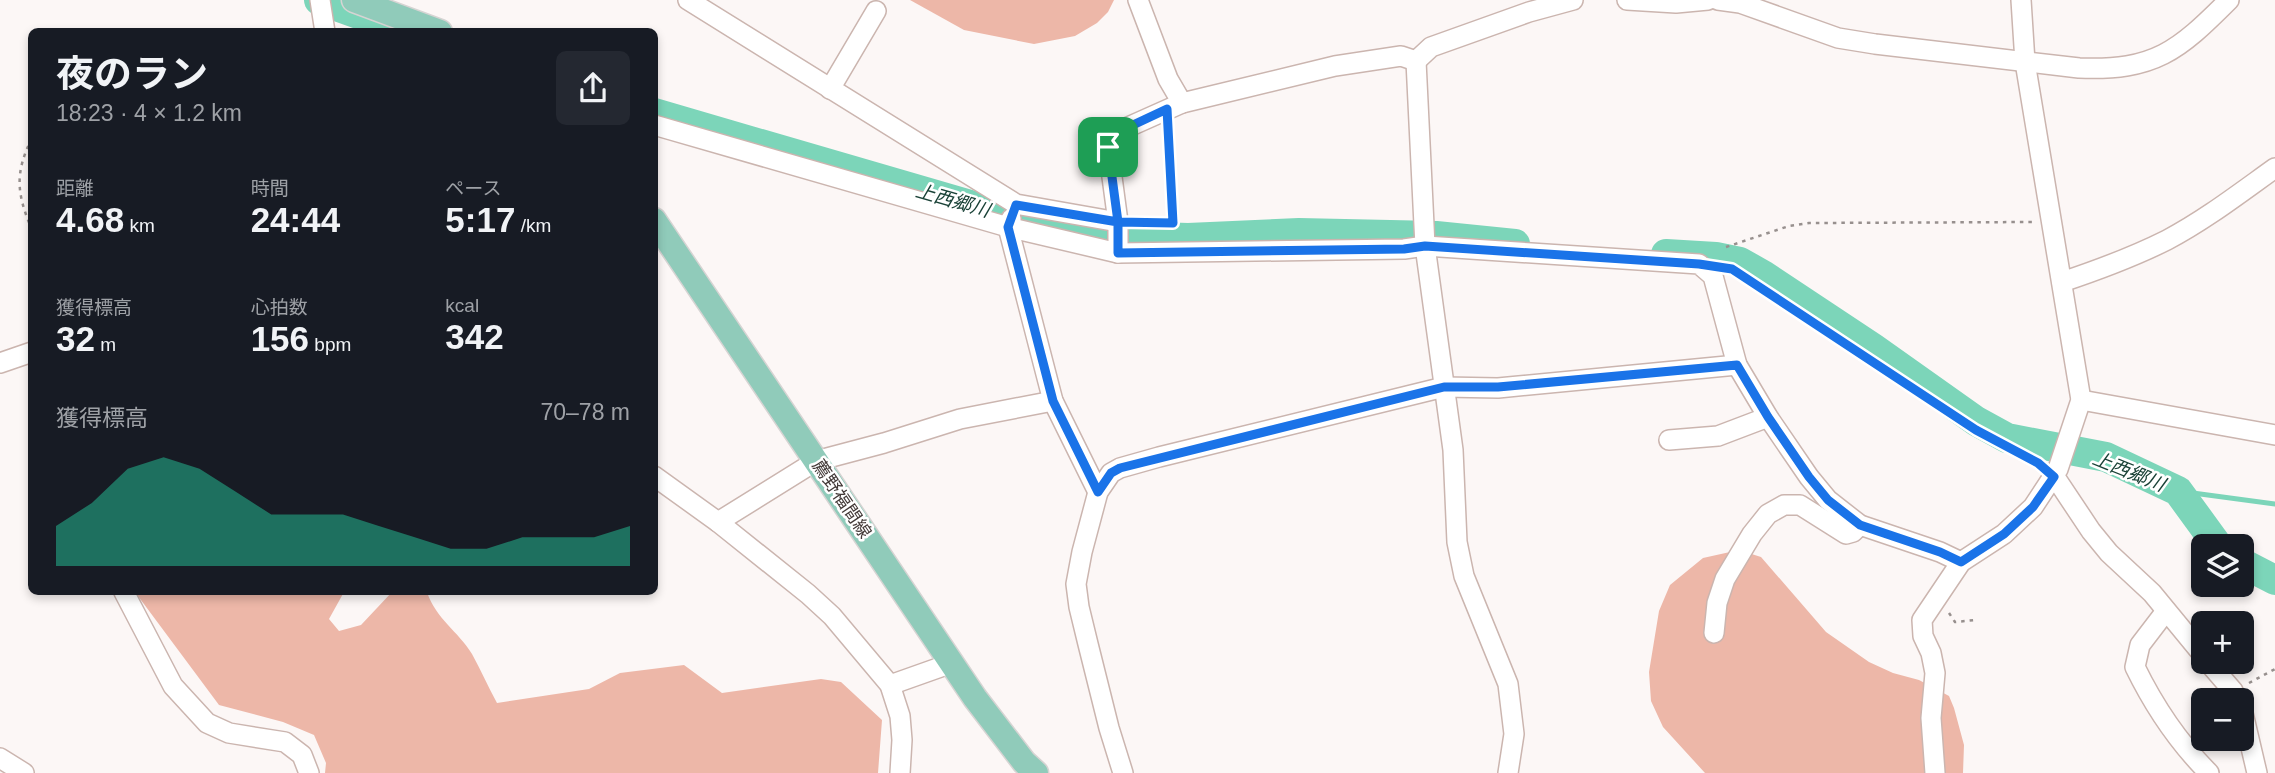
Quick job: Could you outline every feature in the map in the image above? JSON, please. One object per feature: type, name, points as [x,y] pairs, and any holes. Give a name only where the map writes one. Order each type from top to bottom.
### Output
[{"type":"main road","points":[[354,0],[429,28]]},
{"type":"main road","name":"薦野福間線","points":[[658,226],[996,727],[1036,773]]},
{"type":"street","points":[[688,0],[830,89],[1012,216],[1118,236]]},
{"type":"street","points":[[1138,0],[1168,79],[1174,106]]},
{"type":"street","points":[[1508,773],[1514,734],[1508,684],[1464,576],[1457,542],[1453,450],[1425,246],[1416,61],[1431,47],[1529,12],[1573,0]]},
{"type":"street","points":[[1627,0],[1676,3],[1708,0]]},
{"type":"street","points":[[1718,0],[1740,3],[1838,38],[2025,62],[2108,69],[2139,64],[2163,56],[2192,37],[2229,0]]},
{"type":"street","points":[[1935,773],[1931,718],[1935,673],[1931,653],[1923,636],[1922,620],[1961,562],[2004,534],[2033,507],[2056,473],[2081,400],[2025,62],[2021,0]]},
{"type":"street","points":[[320,3],[324,28]]},
{"type":"street","points":[[830,89],[876,11]]},
{"type":"street","points":[[1118,236],[1108,147],[1118,132],[1174,106],[1227,90],[1335,66],[1401,56],[1416,61]]},
{"type":"street","points":[[658,126],[1012,216],[1118,236],[1404,249],[1425,246],[1699,264],[1713,276],[1737,365],[1768,417],[1828,500],[1860,525],[1940,552],[1961,562]]},
{"type":"street","points":[[2062,282],[2123,261],[2169,239],[2275,169]]},
{"type":"street","points":[[1012,216],[1053,401],[1098,492]]},
{"type":"street","points":[[0,363],[28,353]]},
{"type":"street","points":[[1123,773],[1085,632],[1076,584],[1098,492],[1111,473],[1120,468],[1444,387],[1498,387],[1737,365]]},
{"type":"street","points":[[2081,400],[2275,435]]},
{"type":"street","points":[[718,522],[816,461],[960,419],[1053,401]]},
{"type":"street","points":[[1669,440],[1718,436],[1768,417]]},
{"type":"street","points":[[2056,473],[2091,531],[2109,553],[2152,593],[2191,641]]},
{"type":"street","points":[[658,479],[718,522],[832,616],[890,685],[900,716],[900,773]]},
{"type":"street","points":[[1714,633],[1717,603],[1726,579],[1752,534],[1768,514],[1784,505],[1800,505],[1846,534],[1853,532],[1860,525]]},
{"type":"street","points":[[126,595],[173,686],[207,723],[229,733],[285,742],[302,755],[309,773]]},
{"type":"street","points":[[2166,611],[2140,645],[2135,667],[2148,693],[2191,755],[2209,773]]},
{"type":"street","points":[[890,685],[952,663]]},
{"type":"street","points":[[2218,674],[2229,688]]},
{"type":"street","points":[[2252,751],[2258,773]]},
{"type":"street","points":[[0,758],[24,773]]},
{"type":"path","points":[[1118,236],[1173,223],[1174,106]]},
{"type":"path","points":[[28,148],[19,171],[19,185],[28,216]]},
{"type":"path","points":[[1726,247],[1788,226],[1809,223],[2037,222],[2052,217]]},
{"type":"path","points":[[1699,264],[1732,269],[1746,277],[1976,430],[2056,473]]},
{"type":"path","points":[[1938,595],[1941,611],[1947,610],[1955,622],[1976,620]]},
{"type":"path","points":[[2247,688],[2275,669]]},
{"type":"shaded area","points":[[910,0],[1114,0],[1108,12],[1097,23],[1075,36],[1034,44],[964,30]]},
{"type":"shaded area","points":[[1739,550],[1761,557],[1826,632],[1869,662],[1893,673],[1919,680],[1949,696],[1964,745],[1963,773],[1705,773],[1663,727],[1651,701],[1649,672],[1659,611],[1670,585],[1703,558]]},
{"type":"shaded area","points":[[137,595],[342,595],[329,619],[339,631],[361,625],[389,595],[428,595],[436,610],[472,654],[497,703],[589,689],[620,673],[684,665],[722,693],[821,679],[841,682],[882,720],[878,773],[325,773],[326,763],[314,735],[283,722],[219,705]]},
{"type":"waterway","name":"上西郷川","points":[[319,0],[386,24]]},
{"type":"waterway","name":"上西郷川","points":[[658,114],[994,212],[1096,235],[1188,238],[1299,233],[1436,236],[1515,244]]},
{"type":"waterway","name":"上西郷川","points":[[1666,254],[1716,257],[1740,262],[1873,348],[1976,421],[2007,438],[2106,457],[2178,491],[2209,534]]},
{"type":"waterway","points":[[2178,491],[2275,504]]},
{"type":"waterway","name":"上西郷川","points":[[2254,569],[2275,580]]},
{"type":"route","points":[[1108,147],[1118,132],[1167,109],[1173,223],[1118,222],[1118,253],[1404,249],[1425,246],[1699,264],[1732,269],[1976,430],[2038,463],[2054,477],[2033,507],[2004,534],[1961,562],[1940,552],[1860,525],[1828,500],[1768,417],[1737,365],[1498,387],[1444,387],[1120,468],[1111,473],[1098,492],[1053,401],[1008,227],[1016,205],[1118,222],[1108,147]]}]
